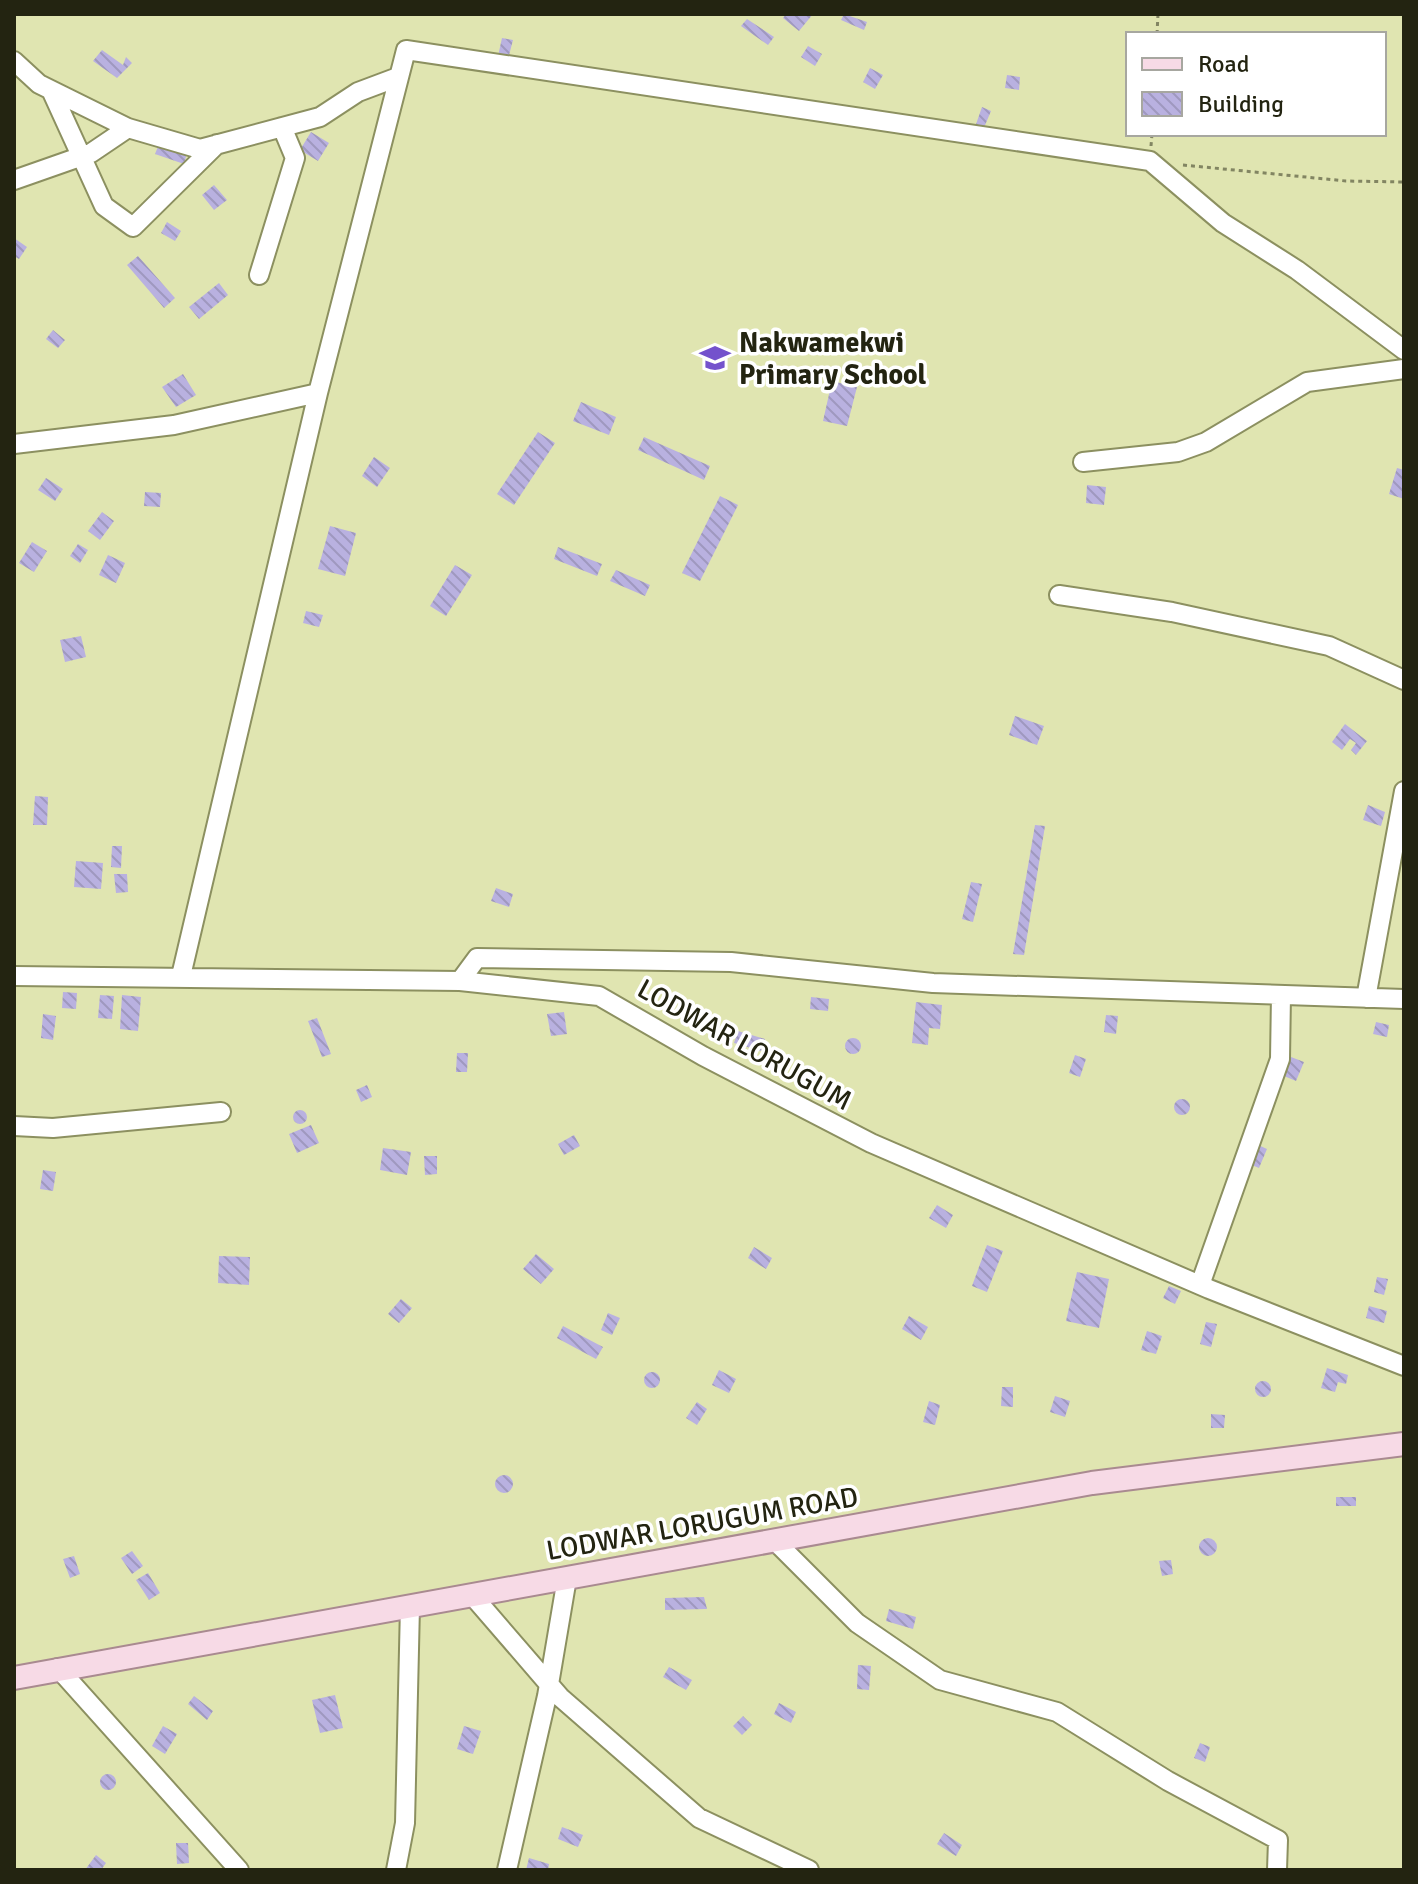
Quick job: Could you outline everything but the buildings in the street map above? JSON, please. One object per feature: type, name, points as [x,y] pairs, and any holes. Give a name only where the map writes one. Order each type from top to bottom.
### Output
[{"type":"main road","name":"LODWAR LORUGUM ROAD","points":[[14,1678],[1092,1483],[1404,1444]]},
{"type":"street","points":[[181,976],[318,393],[406,50],[1150,161],[1223,223],[1297,270],[1404,350]]},
{"type":"street","points":[[17,72],[128,128],[200,149],[320,117],[358,92],[398,77]]},
{"type":"street","points":[[51,90],[104,206],[133,227],[217,144]]},
{"type":"street","points":[[259,275],[295,158],[282,127]]},
{"type":"street","points":[[14,180],[81,156],[128,128]]},
{"type":"street","points":[[1083,462],[1178,452],[1206,442],[1307,382],[1404,369]]},
{"type":"street","points":[[14,444],[174,425],[318,393]]},
{"type":"street","points":[[1059,595],[1172,612],[1329,646],[1404,680]]},
{"type":"street","points":[[1366,998],[1404,791]]},
{"type":"street","points":[[460,981],[477,958],[700,961],[933,983],[1404,999]]},
{"type":"street","name":"LODWAR LORUGUM","points":[[14,976],[460,981],[599,996],[703,1056],[871,1143],[1200,1285],[1404,1366]]},
{"type":"street","points":[[1200,1285],[1280,1059],[1281,995]]},
{"type":"street","points":[[14,1126],[53,1128],[221,1112]]},
{"type":"street","points":[[775,1541],[857,1623],[940,1680],[1057,1712],[1168,1781],[1278,1840],[1277,1870]]},
{"type":"street","points":[[507,1870],[549,1684],[567,1578]]},
{"type":"street","points":[[472,1595],[549,1684],[699,1818],[809,1870]]},
{"type":"street","points":[[396,1870],[405,1823],[410,1606]]},
{"type":"street","points":[[58,1668],[239,1870]]},
{"type":"path","points":[[1150,161],[1152,136]]},
{"type":"path","points":[[1181,164],[1346,181],[1404,182]]},
{"type":"place","name":"Nakwamekwi Primary School","points":[[715,358]]}]
